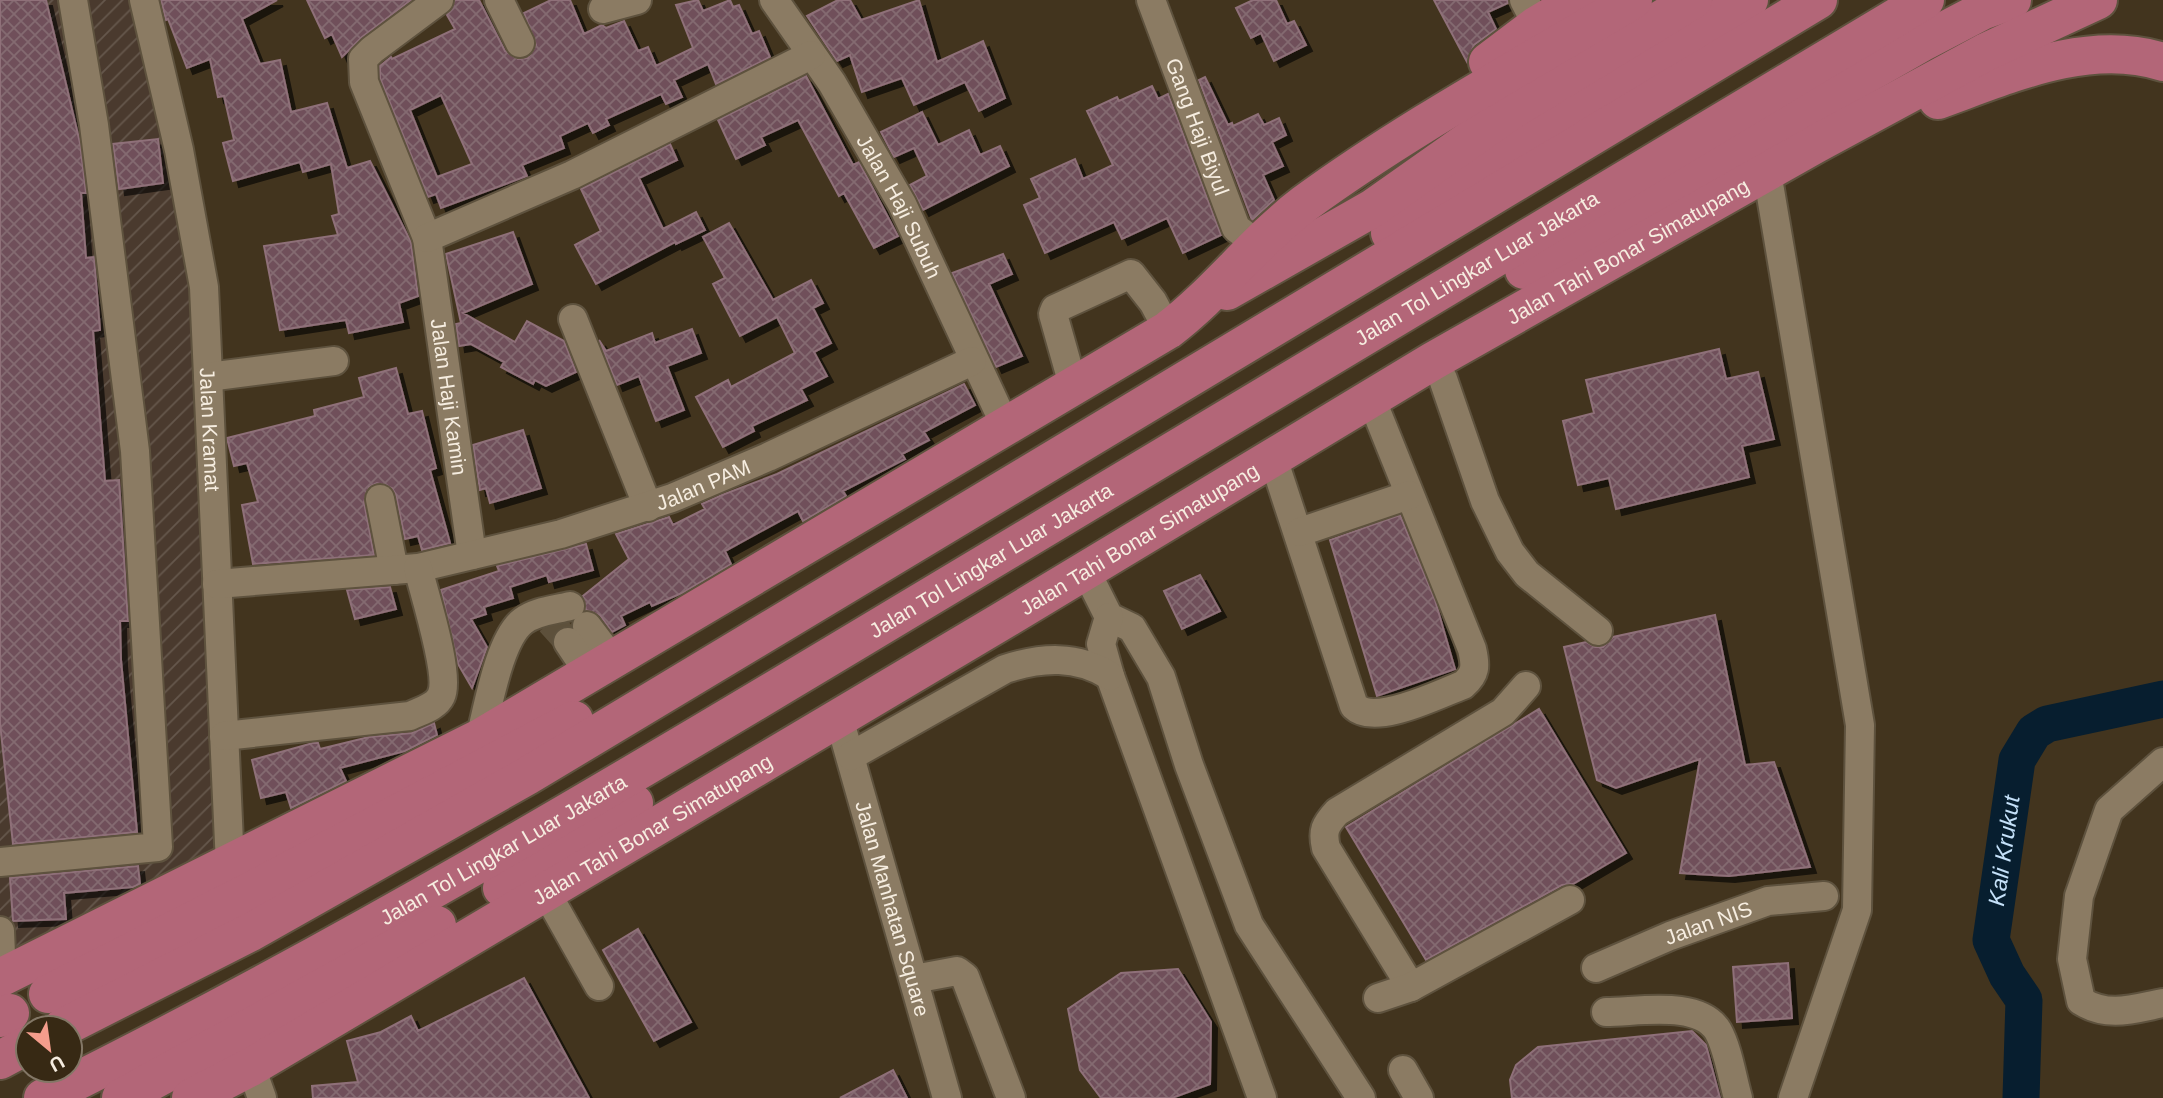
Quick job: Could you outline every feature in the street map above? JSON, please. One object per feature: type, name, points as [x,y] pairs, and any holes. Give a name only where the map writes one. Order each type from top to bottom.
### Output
[{"type":"highway","points":[[1382,152],[1451,91],[1530,13],[1579,0]]},
{"type":"highway","points":[[1201,305],[1257,244],[1303,206],[1382,152],[1633,0]]},
{"type":"highway","points":[[0,1060],[22,1002],[230,865],[480,738],[574,634],[1004,425],[1168,330],[1201,305],[1373,208],[1509,112],[1693,0]]},
{"type":"highway","points":[[1287,320],[1423,207],[1556,117],[1749,0]]},
{"type":"highway","points":[[22,1002],[249,892],[622,695],[874,549],[900,539],[938,531],[1818,0]]},
{"type":"highway","name":"Jalan Tol Lingkar Luar Jakarta","points":[[43,1098],[134,1053],[410,904],[654,763],[1280,383],[1436,293],[1850,65],[1925,0]]},
{"type":"highway","points":[[1280,383],[1289,389],[1304,389],[1359,365],[1850,65],[2012,0]]},
{"type":"highway","name":"Jalan Tahi Bonar Simatupang","points":[[191,1098],[257,1082],[546,892],[1433,361],[1816,144],[1986,52],[2098,0]]},
{"type":"highway","points":[[1816,144],[2032,67],[2096,54],[2163,62]]},
{"type":"highway","points":[[1408,247],[1436,293]]},
{"type":"highway","points":[[121,1098],[415,939],[518,878],[856,657],[906,611]]},
{"type":"street","points":[[0,862],[158,847],[135,451],[94,125],[73,0]]},
{"type":"street","name":"Jalan Kramat","points":[[144,0],[198,244],[204,287],[230,865]]},
{"type":"street","name":"Jalan Haji Kamin","points":[[439,0],[372,50],[363,59],[362,68],[365,82],[427,238],[472,555]]},
{"type":"street","points":[[499,0],[520,43]]},
{"type":"street","points":[[603,9],[637,0]]},
{"type":"street","name":"Jalan Haji Subuh","points":[[774,0],[832,83],[902,204],[972,361],[1004,425]]},
{"type":"street","name":"Gang Haji Biyul","points":[[1151,0],[1236,228],[1257,244]]},
{"type":"street","points":[[427,238],[572,175],[811,55]]},
{"type":"street","points":[[1767,172],[1860,725],[1857,909],[1793,1098]]},
{"type":"street","points":[[1073,385],[1053,314],[1055,309],[1131,274],[1153,302],[1168,330]]},
{"type":"street","points":[[573,319],[648,507]]},
{"type":"street","points":[[208,377],[334,361]]},
{"type":"street","name":"Jalan PAM","points":[[217,584],[406,569],[561,534],[648,507],[768,457],[972,361]]},
{"type":"street","points":[[1433,361],[1443,379],[1485,501],[1503,542],[1527,574],[1598,631]]},
{"type":"street","points":[[1273,458],[1300,532],[1354,706],[1369,715],[1392,710],[1463,685],[1473,677],[1475,666],[1472,649],[1371,398]]},
{"type":"street","points":[[1300,532],[1409,495]]},
{"type":"street","points":[[224,736],[410,716],[429,708],[441,697],[445,678],[380,499]]},
{"type":"street","points":[[1086,571],[1109,617],[1132,628],[1161,677],[1189,765],[1249,925],[1361,1098]]},
{"type":"street","points":[[1109,617],[1101,644],[1110,676],[1262,1098]]},
{"type":"street","points":[[480,738],[499,669],[513,632],[524,620],[574,634]]},
{"type":"street","points":[[1002,621],[1005,669]]},
{"type":"street","points":[[851,756],[1005,669],[1039,661],[1072,660],[1094,666],[1110,676]]},
{"type":"street","points":[[1411,987],[1326,848],[1323,834],[1326,824],[1336,812],[1503,712],[1526,686]]},
{"type":"street","name":"Jalan Manhatan Square","points":[[839,718],[947,1098]]},
{"type":"street","points":[[2163,762],[2109,810],[2079,896],[2072,959],[2081,1001],[2097,1011],[2125,1012],[2163,1003]]},
{"type":"street","points":[[546,892],[599,986]]},
{"type":"street","name":"Jalan NIS","points":[[1595,968],[1768,901],[1824,896]]},
{"type":"street","points":[[1378,998],[1411,987],[1570,900]]},
{"type":"street","points":[[0,931],[22,1002]]},
{"type":"street","points":[[914,979],[957,971],[965,977],[1011,1098]]},
{"type":"street","points":[[1606,1012],[1692,1011],[1706,1017],[1718,1032],[1738,1098]]},
{"type":"street","points":[[1403,1070],[1419,1098]]},
{"type":"shaded area","points":[[0,0],[137,0],[193,215],[224,857],[0,967]]},
{"type":"building","points":[[0,0],[46,0],[80,143],[86,193],[81,193],[86,258],[94,257],[100,330],[93,331],[105,481],[119,480],[128,621],[120,621],[121,660],[137,832],[13,844],[0,723]]},
{"type":"building","points":[[161,0],[277,0],[242,19],[260,64],[280,60],[291,112],[327,103],[347,168],[370,161],[411,242],[418,296],[399,303],[403,322],[349,333],[346,320],[280,330],[264,246],[338,235],[332,216],[339,214],[331,164],[303,172],[300,162],[233,181],[223,143],[234,140],[224,96],[218,97],[210,59],[187,68],[168,19],[166,20]]},
{"type":"building","points":[[307,0],[411,0],[362,37],[342,57],[332,34],[325,38]]},
{"type":"building","points":[[455,0],[479,0],[505,51],[518,59],[528,58],[536,45],[524,13],[551,0],[570,0],[584,34],[602,25],[606,28],[624,21],[638,51],[648,47],[656,66],[693,48],[676,5],[698,0],[703,11],[730,0],[733,7],[739,5],[752,34],[759,31],[770,57],[716,84],[708,64],[674,80],[682,97],[666,104],[661,94],[606,119],[609,125],[593,133],[588,123],[560,136],[564,148],[522,165],[527,176],[441,208],[436,194],[428,197],[380,78],[380,66],[391,57],[392,59],[455,29],[447,15]],"holes":[[[441,95],[472,164],[437,177],[410,110]]]},
{"type":"building","points":[[838,0],[850,0],[861,20],[919,0],[937,62],[983,41],[1005,98],[979,111],[965,82],[914,105],[902,78],[862,92],[850,55],[837,61],[807,16]]},
{"type":"building","points":[[1253,0],[1276,0],[1287,24],[1294,21],[1306,45],[1274,61],[1261,33],[1251,38],[1236,8]]},
{"type":"building","points":[[1434,0],[1507,0],[1508,3],[1488,12],[1496,29],[1474,45],[1467,62]]},
{"type":"building","points":[[806,76],[853,165],[859,162],[898,236],[874,248],[844,193],[839,196],[798,120],[761,137],[765,145],[736,159],[718,120]]},
{"type":"building","points":[[1205,77],[1228,125],[1232,123],[1233,126],[1258,114],[1264,125],[1279,118],[1286,135],[1272,142],[1283,166],[1263,175],[1274,200],[1252,220],[1199,80]]},
{"type":"building","points":[[1152,86],[1158,99],[1168,94],[1221,235],[1183,253],[1167,218],[1122,239],[1114,222],[1045,253],[1024,205],[1040,198],[1031,179],[1075,159],[1083,179],[1113,165],[1087,111],[1117,97],[1119,101]]},
{"type":"building","points":[[922,112],[938,145],[969,130],[980,155],[1000,146],[1009,166],[923,210],[910,185],[927,176],[914,148],[894,157],[881,132]]},
{"type":"building","points":[[158,139],[163,183],[119,189],[113,144]]},
{"type":"building","points":[[670,144],[677,160],[639,178],[663,229],[696,212],[705,230],[676,244],[675,242],[596,284],[575,245],[601,231],[581,189]]},
{"type":"building","points":[[729,223],[773,300],[811,280],[823,303],[813,308],[831,343],[814,352],[827,376],[801,389],[807,400],[752,426],[754,431],[723,447],[696,397],[728,380],[731,387],[795,353],[777,317],[740,336],[713,284],[725,278],[703,237]]},
{"type":"building","points":[[513,232],[532,284],[463,313],[515,342],[527,321],[564,341],[576,372],[546,386],[535,380],[533,384],[501,367],[504,362],[471,344],[459,346],[456,324],[461,323],[446,254]]},
{"type":"building","points":[[1003,254],[1012,274],[989,284],[1022,356],[996,367],[952,273]]},
{"type":"building","points":[[692,329],[701,353],[667,366],[684,410],[656,421],[639,376],[617,385],[599,340],[606,351],[652,333],[655,343]]},
{"type":"building","points":[[1719,349],[1726,379],[1758,372],[1774,439],[1742,446],[1749,477],[1616,509],[1609,478],[1578,485],[1563,421],[1594,413],[1586,380]]},
{"type":"building","points":[[396,368],[408,414],[422,411],[436,468],[430,470],[450,543],[422,550],[418,536],[405,539],[396,495],[392,488],[377,483],[369,487],[364,502],[374,555],[253,564],[242,505],[258,502],[247,463],[234,466],[227,438],[315,416],[314,410],[364,397],[359,378]]},
{"type":"building","points":[[964,384],[975,405],[924,432],[929,440],[902,454],[905,459],[843,491],[846,496],[803,521],[798,511],[725,551],[731,564],[682,593],[652,606],[650,602],[621,616],[625,625],[612,632],[600,615],[586,610],[583,596],[629,559],[616,534],[669,517],[673,525],[705,509],[702,504],[777,474]]},
{"type":"building","points":[[523,430],[541,488],[490,503],[486,488],[480,490],[473,445]]},
{"type":"building","points":[[1400,515],[1435,600],[1455,669],[1377,696],[1330,540]]},
{"type":"building","points":[[586,544],[593,570],[549,582],[547,575],[510,587],[513,598],[484,607],[486,614],[471,619],[487,647],[472,688],[458,664],[441,590],[499,571],[497,566]]},
{"type":"building","points":[[1200,575],[1220,611],[1182,629],[1164,591]]},
{"type":"building","points":[[390,587],[396,609],[355,619],[347,590]]},
{"type":"building","points":[[1715,615],[1745,765],[1774,762],[1810,867],[1729,876],[1680,873],[1700,759],[1616,788],[1597,780],[1564,647],[1586,642],[1595,647],[1603,647],[1613,637]]},
{"type":"building","points":[[1539,709],[1626,853],[1573,884],[1562,885],[1426,960],[1346,827]]},
{"type":"building","points":[[434,723],[437,735],[405,751],[340,768],[346,781],[291,808],[286,792],[261,798],[252,760],[313,743],[318,743],[320,749],[369,737],[412,733]]},
{"type":"building","points":[[138,866],[140,884],[133,887],[64,893],[66,919],[13,921],[10,878]]},
{"type":"building","points":[[638,929],[691,1022],[654,1041],[603,950]]},
{"type":"building","points":[[1788,963],[1792,1018],[1737,1022],[1733,967]]},
{"type":"building","points":[[1178,969],[1211,1022],[1210,1084],[1172,1098],[1101,1098],[1080,1070],[1068,1009],[1121,973]]},
{"type":"building","points":[[524,978],[589,1098],[313,1098],[312,1086],[358,1082],[347,1041],[381,1032],[411,1016],[418,1031]]},
{"type":"building","points":[[1692,1031],[1706,1045],[1720,1098],[1512,1098],[1510,1080],[1516,1065],[1538,1047]]},
{"type":"building","points":[[893,1070],[907,1098],[840,1098]]},
{"type":"waterway","name":"Kali Krukut","points":[[2021,1098],[2024,1000],[2007,975],[1991,940],[2017,760],[2034,732],[2047,724],[2163,699]]},
{"type":"tunnel","points":[[550,622],[568,642]]}]
